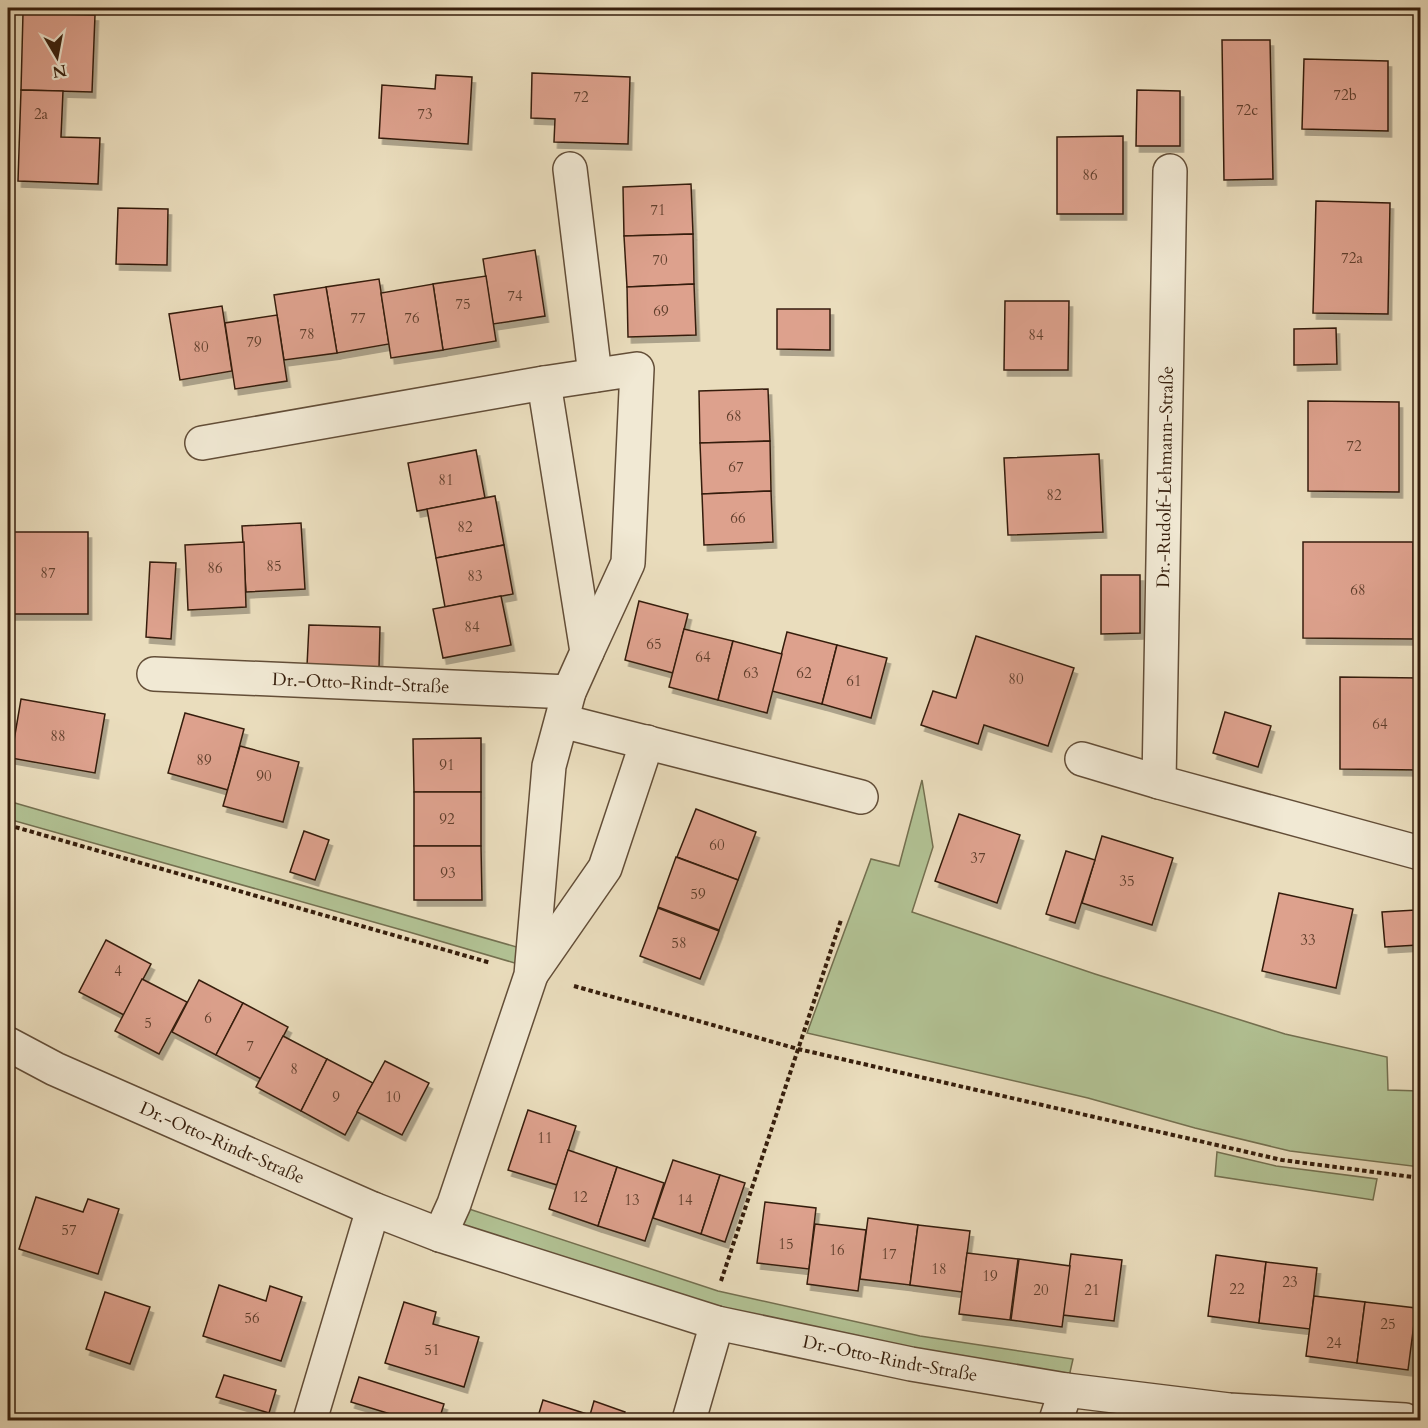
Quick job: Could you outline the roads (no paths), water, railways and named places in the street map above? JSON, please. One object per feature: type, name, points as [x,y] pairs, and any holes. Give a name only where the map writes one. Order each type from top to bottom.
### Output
[{"type":"street","points":[[570,169],[595,375]]},
{"type":"street","name":"Dr.-Rudolf-Lehmann-Straße","points":[[1160,783],[1170,171]]},
{"type":"street","points":[[202,443],[637,369],[628,562],[586,652],[565,706],[549,766],[531,975],[454,1204],[440,1235]]},
{"type":"street","points":[[544,383],[586,652]]},
{"type":"street","name":"Dr.-Otto-Rindt-Straße","points":[[154,674],[565,706],[647,741],[861,798]]},
{"type":"street","points":[[531,975],[605,868],[647,741]]},
{"type":"street","points":[[1082,759],[1160,783],[1420,853]]},
{"type":"street","name":"Dr.-Otto-Rindt-Straße","points":[[8,1044],[55,1069],[373,1209],[440,1235],[717,1323],[911,1364],[1061,1405],[1229,1410],[1405,1420]]},
{"type":"street","points":[[310,1420],[373,1209]]},
{"type":"street","points":[[688,1420],[717,1323]]}]
